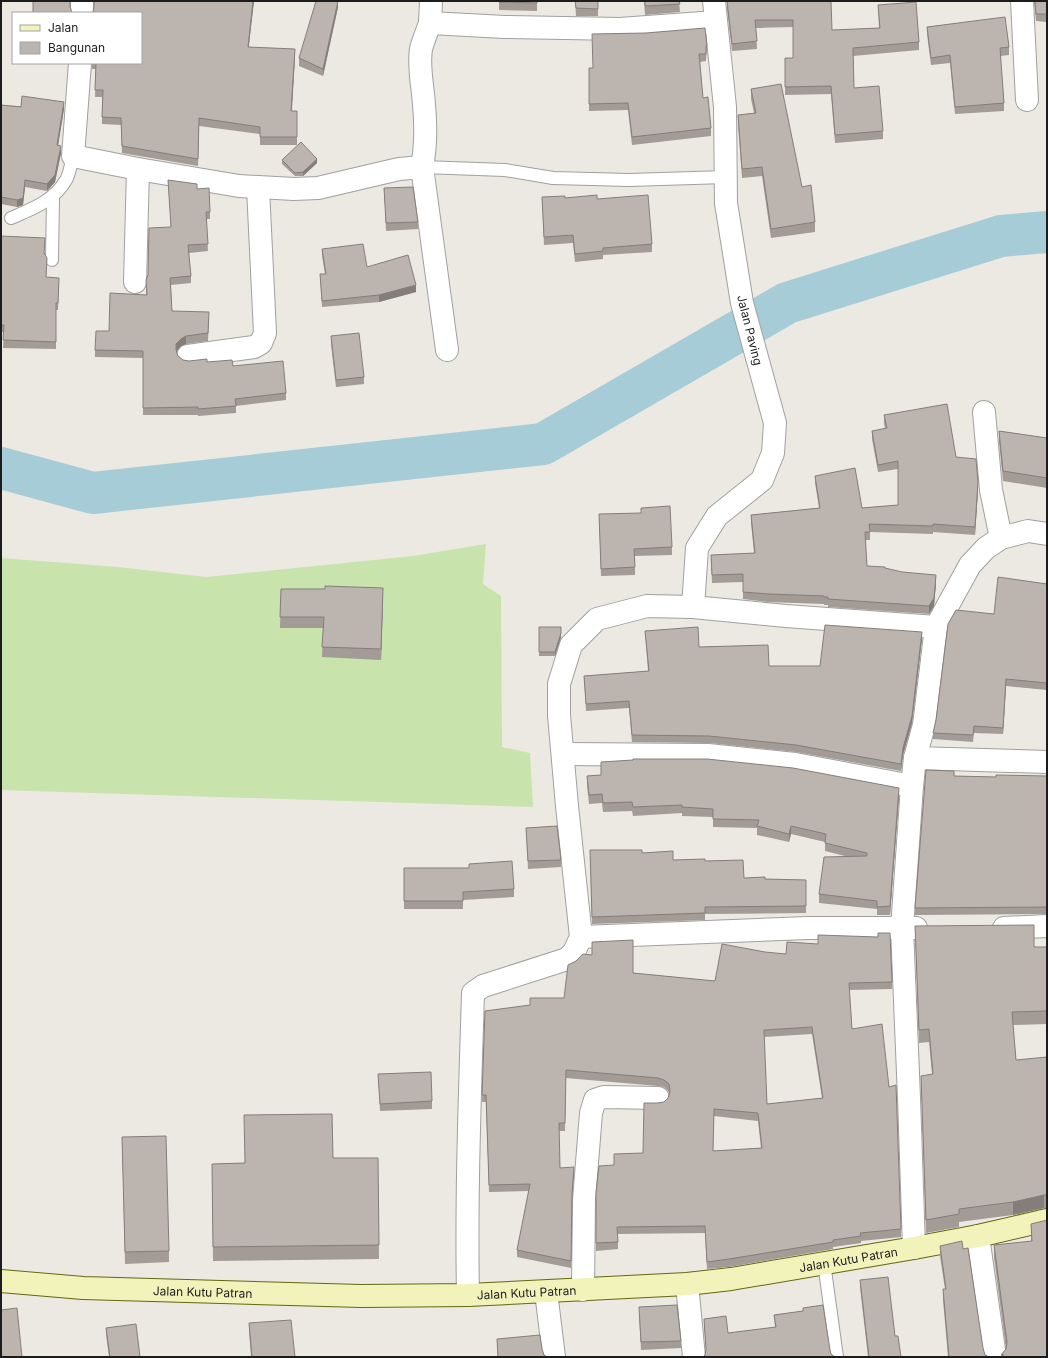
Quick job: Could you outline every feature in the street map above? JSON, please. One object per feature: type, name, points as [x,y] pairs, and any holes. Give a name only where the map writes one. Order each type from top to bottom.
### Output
[{"type":"street","points":[[82,1],[82,12]]},
{"type":"street","points":[[431,1],[430,23],[422,49],[420,64],[425,106],[426,149],[422,167],[447,350]]},
{"type":"street","name":"Jalan Paving","points":[[693,607],[697,548],[716,516],[762,480],[773,453],[774,423],[742,303],[726,203],[725,107],[714,1]]},
{"type":"street","points":[[1022,1],[1027,100]]},
{"type":"street","points":[[430,23],[505,27],[620,29],[716,22]]},
{"type":"street","points":[[80,64],[73,156],[138,169],[258,188],[318,188],[399,169],[422,167]]},
{"type":"street","points":[[135,282],[138,169]]},
{"type":"street","points":[[188,356],[254,347],[261,343],[265,333],[258,188]]},
{"type":"street","points":[[984,412],[991,490],[1000,538]]},
{"type":"street","points":[[914,1248],[910,1098],[902,928],[915,758],[924,725],[936,627],[970,565],[986,548],[1000,538],[1028,531],[1047,534]]},
{"type":"street","points":[[468,1295],[468,1151],[473,993],[482,986],[567,959],[574,952],[581,937],[559,715],[559,684],[571,645],[597,619],[647,606],[693,607],[786,616],[936,627]]},
{"type":"street","points":[[563,754],[708,755],[795,764],[912,786]]},
{"type":"street","points":[[915,758],[1047,762]]},
{"type":"street","points":[[988,928],[1047,926]]},
{"type":"street","points":[[581,937],[808,928],[933,928]]},
{"type":"street","points":[[583,1290],[584,1200],[591,1113],[595,1100],[604,1097],[658,1098]]},
{"type":"street","name":"Jalan Kutu Patran","points":[[1,1281],[83,1288],[361,1296],[468,1295],[687,1284],[731,1279],[914,1248],[978,1236],[1047,1220]]},
{"type":"street","points":[[978,1236],[995,1357]]},
{"type":"street","points":[[687,1284],[694,1357]]},
{"type":"street","points":[[546,1292],[554,1357]]},
{"type":"lane","points":[[11,218],[32,209],[53,197],[67,179],[73,156]]},
{"type":"lane","points":[[422,167],[505,170],[553,178],[583,179],[629,180],[726,177]]},
{"type":"lane","points":[[52,260],[53,197]]},
{"type":"lane","points":[[824,1263],[837,1357]]},
{"type":"green space","points":[[486,544],[483,584],[501,596],[502,747],[530,753],[533,807],[1,790],[1,558],[118,567],[206,577],[413,556]]},
{"type":"building","points":[[33,1],[70,1],[72,12],[33,12]]},
{"type":"building","points":[[94,1],[253,1],[248,47],[295,49],[291,111],[297,111],[297,137],[260,137],[260,127],[199,118],[198,159],[122,146],[121,118],[102,117],[103,90],[95,90],[96,64],[142,64],[142,12],[93,12]]},
{"type":"building","points":[[316,1],[338,1],[323,69],[299,58]]},
{"type":"building","points":[[537,1],[537,3],[499,2]]},
{"type":"building","points":[[575,1],[598,1],[598,9],[576,8]]},
{"type":"building","points":[[645,1],[679,1],[680,4],[645,6]]},
{"type":"building","points":[[727,1],[831,1],[832,30],[880,28],[878,5],[916,2],[919,42],[853,48],[854,88],[879,86],[883,131],[835,135],[831,86],[785,87],[785,58],[793,58],[793,20],[755,20],[757,41],[732,44]]},
{"type":"building","points":[[1035,1],[1047,1],[1047,14],[1036,14]]},
{"type":"building","points":[[1005,17],[1009,47],[1000,48],[1004,103],[955,107],[950,55],[931,58],[927,27]]},
{"type":"building","points":[[705,28],[707,46],[706,54],[699,54],[703,98],[708,97],[711,128],[632,137],[628,103],[589,104],[589,68],[593,68],[592,34],[646,33]]},
{"type":"building","points":[[781,84],[802,187],[811,185],[815,222],[771,229],[762,167],[742,169],[738,115],[756,113],[751,89]]},
{"type":"building","points":[[22,96],[64,102],[57,145],[61,146],[55,175],[47,184],[25,180],[23,198],[17,200],[1,197],[1,105],[21,107]]},
{"type":"building","points":[[301,142],[317,159],[303,172],[295,173],[282,160]]},
{"type":"building","points":[[168,180],[197,184],[197,189],[209,188],[210,212],[206,212],[208,244],[188,245],[191,276],[170,278],[172,311],[209,312],[208,333],[186,336],[181,339],[176,344],[178,356],[183,360],[189,361],[207,359],[207,362],[232,360],[233,366],[283,361],[286,393],[235,399],[236,406],[198,409],[198,407],[143,408],[143,351],[95,350],[96,331],[109,331],[110,293],[147,295],[146,280],[148,275],[149,228],[171,227]]},
{"type":"building","points":[[413,187],[418,222],[386,223],[384,188]]},
{"type":"building","points":[[597,195],[597,199],[648,195],[652,244],[603,248],[603,251],[575,254],[573,235],[544,237],[542,197],[565,196],[565,198]]},
{"type":"building","points":[[1,236],[45,238],[44,253],[47,258],[46,277],[59,278],[58,303],[56,303],[56,342],[3,340],[4,325],[1,325]]},
{"type":"building","points":[[363,244],[367,267],[408,255],[416,285],[379,295],[322,301],[320,274],[326,274],[322,249]]},
{"type":"building","points":[[359,333],[364,377],[336,380],[331,336]]},
{"type":"building","points":[[947,404],[956,457],[976,459],[978,482],[975,527],[933,524],[933,526],[869,524],[870,532],[865,532],[867,566],[885,567],[902,572],[936,575],[934,598],[929,606],[828,599],[828,597],[824,596],[743,592],[743,574],[712,575],[711,555],[755,553],[751,515],[820,508],[815,476],[855,468],[862,508],[898,505],[898,461],[878,465],[872,431],[887,428],[884,415]]},
{"type":"building","points":[[999,431],[1047,438],[1047,478],[1003,471]]},
{"type":"building","points":[[670,506],[672,547],[634,549],[635,567],[601,569],[599,514],[641,513],[641,508]]},
{"type":"building","points":[[998,577],[1047,584],[1047,683],[1006,679],[1003,728],[974,726],[973,735],[933,733],[948,624],[956,610],[994,614]]},
{"type":"building","points":[[325,586],[383,588],[381,649],[322,647],[324,617],[280,617],[281,589],[325,589]]},
{"type":"building","points":[[825,625],[922,632],[912,716],[903,748],[901,764],[796,745],[709,736],[632,735],[629,701],[586,704],[584,676],[649,671],[645,631],[698,627],[699,647],[768,645],[769,666],[820,666]]},
{"type":"building","points":[[539,627],[561,627],[561,633],[555,652],[539,652]]},
{"type":"building","points":[[633,759],[707,759],[793,768],[899,788],[890,906],[877,907],[877,901],[819,894],[824,857],[867,856],[867,853],[825,843],[826,834],[791,826],[789,834],[757,826],[759,820],[713,819],[713,809],[682,807],[682,805],[633,807],[632,802],[603,803],[602,794],[589,795],[587,776],[601,775],[601,762]]},
{"type":"building","points":[[926,770],[954,771],[954,776],[1047,776],[1047,907],[915,908]]},
{"type":"building","points":[[557,826],[561,860],[528,861],[526,828]]},
{"type":"building","points":[[590,850],[642,850],[642,853],[673,851],[673,860],[743,860],[744,878],[765,877],[765,879],[806,880],[806,906],[705,907],[705,913],[592,917]]},
{"type":"building","points":[[512,861],[514,889],[463,892],[463,901],[404,901],[404,868],[469,868],[469,864]]},
{"type":"building","points":[[1034,925],[1034,947],[1047,947],[1047,1011],[1012,1012],[1016,1060],[1047,1057],[1047,1195],[1013,1202],[959,1209],[959,1214],[926,1220],[921,1076],[933,1074],[929,1029],[919,1030],[915,926]]},
{"type":"building","points":[[878,933],[890,933],[892,982],[849,983],[852,1029],[882,1024],[889,1087],[896,1085],[901,1229],[860,1233],[861,1236],[833,1240],[833,1242],[707,1262],[705,1226],[617,1227],[618,1242],[596,1243],[596,1193],[599,1166],[614,1165],[614,1154],[643,1153],[644,1103],[664,1102],[668,1098],[670,1091],[669,1084],[658,1078],[566,1070],[565,1123],[559,1123],[560,1168],[574,1167],[571,1261],[517,1250],[530,1184],[489,1185],[486,1095],[482,1095],[485,1011],[530,1005],[530,998],[564,998],[568,965],[576,961],[583,954],[592,955],[592,942],[633,940],[633,973],[715,981],[722,944],[765,952],[786,954],[787,942],[818,944],[818,935],[878,937]],"holes":[[[812,1027],[823,1098],[767,1104],[764,1030]],[[714,1109],[758,1113],[762,1148],[713,1151]]]},
{"type":"building","points":[[431,1072],[432,1101],[380,1104],[378,1074]]},
{"type":"building","points":[[332,1114],[333,1158],[378,1158],[379,1245],[213,1247],[212,1164],[245,1163],[244,1115]]},
{"type":"building","points":[[166,1136],[169,1251],[125,1252],[122,1137]]},
{"type":"building","points":[[1047,1220],[1047,1357],[1003,1357],[1003,1354],[1001,1355],[1006,1349],[1007,1342],[994,1245],[1032,1241],[1031,1224]]},
{"type":"building","points":[[962,1241],[963,1249],[968,1248],[983,1348],[985,1355],[989,1357],[949,1357],[943,1289],[946,1289],[940,1246]]},
{"type":"building","points":[[888,1277],[895,1336],[898,1336],[901,1357],[869,1357],[860,1280]]},
{"type":"building","points":[[677,1305],[681,1341],[641,1342],[639,1307]]},
{"type":"building","points":[[823,1305],[830,1350],[831,1354],[835,1357],[703,1357],[706,1349],[704,1319],[726,1316],[728,1333],[776,1327],[774,1315],[803,1311],[803,1308]]},
{"type":"building","points":[[17,1308],[22,1357],[2,1357],[1,1310]]},
{"type":"building","points":[[291,1320],[295,1357],[252,1357],[249,1323]]},
{"type":"building","points":[[136,1324],[140,1357],[110,1357],[106,1328]]},
{"type":"building","points":[[540,1335],[542,1349],[544,1355],[547,1357],[498,1357],[497,1339]]},
{"type":"waterway","points":[[1,468],[93,493],[543,444],[787,303],[1001,236],[1047,232]]}]
